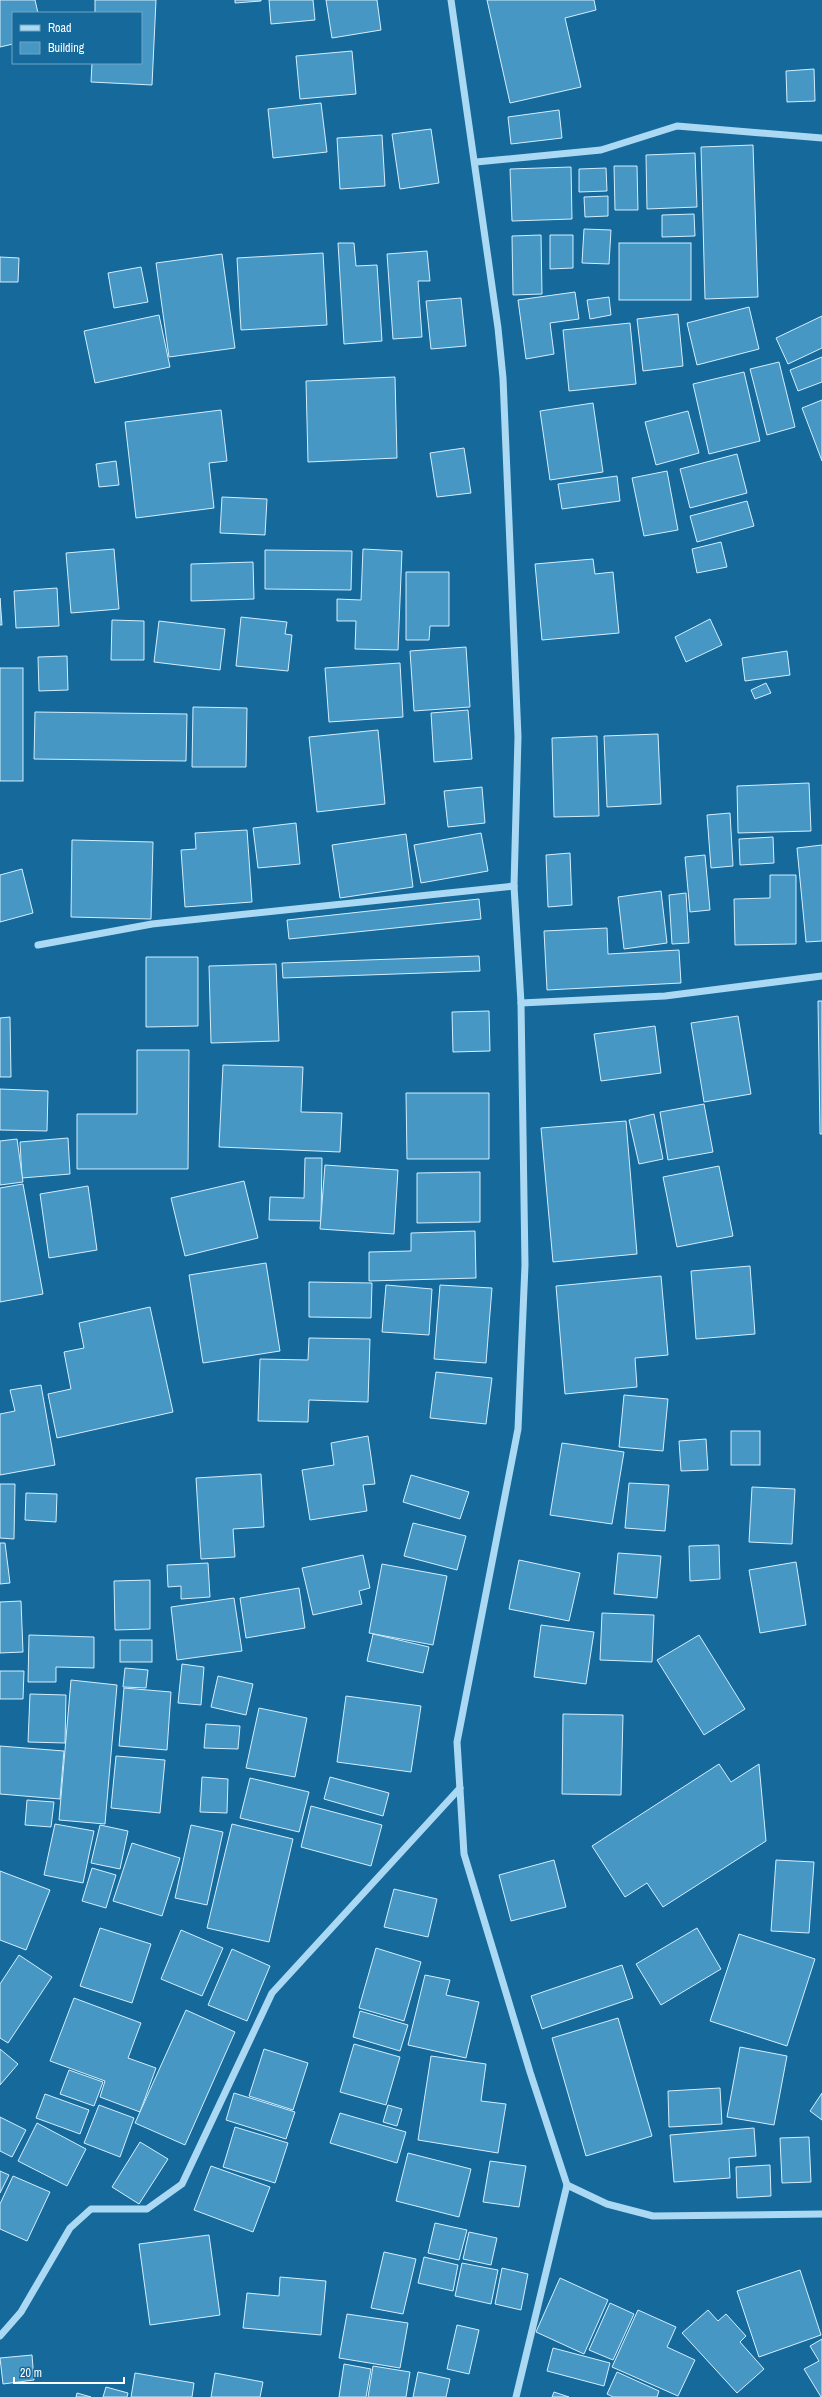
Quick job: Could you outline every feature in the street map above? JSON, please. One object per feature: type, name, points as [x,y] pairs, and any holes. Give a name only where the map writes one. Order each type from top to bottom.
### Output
[{"type":"street","points":[[451,0],[476,162],[498,328],[503,378],[518,737],[514,886],[521,1003],[525,1265],[518,1430],[457,1742],[464,1854],[530,2072],[567,2185],[516,2397]]},
{"type":"street","points":[[476,162],[601,150],[677,126],[822,138]]},
{"type":"street","points":[[38,945],[152,924],[514,886]]},
{"type":"street","points":[[521,1003],[665,996],[822,976]]},
{"type":"street","points":[[0,2336],[21,2312],[70,2228],[92,2209],[148,2209],[182,2184],[272,1993],[460,1788]]},
{"type":"street","points":[[567,2185],[607,2204],[652,2216],[822,2214]]},
{"type":"building","points":[[0,0],[35,0],[38,12],[12,12],[12,44],[0,47]]},
{"type":"building","points":[[95,0],[156,0],[152,85],[91,82],[92,64],[142,64],[142,12],[95,12]]},
{"type":"building","points":[[235,0],[261,0],[261,1],[235,3]]},
{"type":"building","points":[[269,0],[313,0],[315,20],[271,24]]},
{"type":"building","points":[[326,0],[377,0],[381,30],[332,38]]},
{"type":"building","points":[[487,0],[594,0],[596,10],[565,18],[581,87],[510,103]]},
{"type":"building","points":[[352,51],[356,94],[300,99],[296,56]]},
{"type":"building","points":[[814,69],[815,101],[787,102],[786,71]]},
{"type":"building","points":[[321,103],[327,152],[273,158],[268,109]]},
{"type":"building","points":[[559,110],[562,138],[511,144],[508,117]]},
{"type":"building","points":[[431,129],[439,183],[400,189],[392,134]]},
{"type":"building","points":[[382,135],[385,186],[340,189],[337,138]]},
{"type":"building","points":[[753,145],[758,297],[705,299],[701,147]]},
{"type":"building","points":[[695,153],[697,207],[647,209],[646,155]]},
{"type":"building","points":[[614,166],[637,166],[638,210],[615,210]]},
{"type":"building","points":[[571,167],[572,219],[512,221],[510,169]]},
{"type":"building","points":[[606,168],[607,191],[579,192],[579,169]]},
{"type":"building","points":[[608,196],[608,216],[585,217],[584,197]]},
{"type":"building","points":[[694,214],[695,236],[662,237],[662,215]]},
{"type":"building","points":[[584,229],[611,230],[609,264],[582,263]]},
{"type":"building","points":[[541,235],[542,294],[513,295],[512,236]]},
{"type":"building","points":[[550,235],[573,235],[573,268],[550,269]]},
{"type":"building","points":[[338,243],[354,243],[356,266],[377,265],[382,341],[344,344]]},
{"type":"building","points":[[619,243],[691,243],[691,300],[619,300]]},
{"type":"building","points":[[427,251],[430,281],[418,281],[422,337],[393,339],[387,254]]},
{"type":"building","points":[[323,253],[327,325],[241,330],[237,258]]},
{"type":"building","points":[[222,254],[235,348],[169,357],[156,263]]},
{"type":"building","points":[[0,257],[19,258],[18,282],[0,282]]},
{"type":"building","points":[[141,267],[148,302],[114,308],[108,273]]},
{"type":"building","points":[[575,292],[579,319],[550,323],[554,354],[526,359],[518,300]]},
{"type":"building","points":[[609,297],[611,315],[590,319],[587,300]]},
{"type":"building","points":[[461,298],[466,346],[431,349],[426,301]]},
{"type":"building","points":[[749,307],[759,349],[697,365],[687,323]]},
{"type":"building","points":[[678,314],[683,366],[643,371],[637,319]]},
{"type":"building","points":[[159,315],[170,367],[95,383],[84,331]]},
{"type":"building","points":[[822,316],[822,348],[788,364],[776,338]]},
{"type":"building","points":[[630,323],[636,384],[569,391],[563,330]]},
{"type":"building","points":[[822,357],[822,382],[798,391],[790,370]]},
{"type":"building","points":[[779,362],[795,427],[767,435],[750,369]]},
{"type":"building","points":[[744,372],[760,441],[709,454],[693,384]]},
{"type":"building","points":[[395,377],[397,458],[308,462],[306,381]]},
{"type":"building","points":[[822,400],[822,461],[802,408]]},
{"type":"building","points":[[593,403],[603,472],[550,480],[540,411]]},
{"type":"building","points":[[221,410],[227,461],[209,463],[214,508],[136,518],[125,422]]},
{"type":"building","points":[[688,411],[699,453],[656,465],[645,422]]},
{"type":"building","points":[[464,448],[471,493],[437,497],[430,453]]},
{"type":"building","points":[[737,454],[747,493],[690,508],[680,469]]},
{"type":"building","points":[[116,461],[119,485],[99,487],[96,464]]},
{"type":"building","points":[[667,471],[678,530],[644,536],[632,478]]},
{"type":"building","points":[[617,476],[620,501],[562,509],[558,484]]},
{"type":"building","points":[[222,497],[267,499],[265,535],[220,533]]},
{"type":"building","points":[[747,501],[754,526],[697,542],[690,516]]},
{"type":"building","points":[[721,542],[727,567],[697,573],[692,549]]},
{"type":"building","points":[[114,549],[119,609],[71,613],[66,553]]},
{"type":"building","points":[[363,549],[402,551],[398,650],[355,649],[356,621],[337,621],[337,599],[361,600]]},
{"type":"building","points":[[265,550],[352,551],[351,590],[265,589]]},
{"type":"building","points":[[593,559],[595,574],[613,572],[619,633],[542,640],[535,564]]},
{"type":"building","points":[[253,562],[254,599],[191,601],[191,564]]},
{"type":"building","points":[[406,572],[449,572],[449,626],[430,626],[429,640],[406,640]]},
{"type":"building","points":[[57,588],[59,626],[16,628],[14,591]]},
{"type":"building","points":[[0,598],[2,625],[0,625]]},
{"type":"building","points":[[241,617],[287,622],[285,634],[292,635],[288,671],[236,666]]},
{"type":"building","points":[[710,619],[722,645],[686,662],[675,637]]},
{"type":"building","points":[[112,620],[144,621],[144,660],[111,660]]},
{"type":"building","points":[[159,621],[225,629],[220,670],[154,662]]},
{"type":"building","points":[[466,647],[470,707],[414,711],[410,651]]},
{"type":"building","points":[[787,651],[790,675],[745,681],[742,658]]},
{"type":"building","points":[[67,656],[68,690],[39,691],[38,657]]},
{"type":"building","points":[[400,663],[403,717],[329,722],[325,668]]},
{"type":"building","points":[[0,668],[23,668],[23,781],[0,781]]},
{"type":"building","points":[[766,683],[771,693],[755,699],[751,690]]},
{"type":"building","points":[[193,707],[247,708],[246,767],[192,767]]},
{"type":"building","points":[[468,710],[472,759],[434,762],[431,713]]},
{"type":"building","points":[[35,712],[187,714],[186,761],[34,759]]},
{"type":"building","points":[[378,730],[385,804],[317,812],[309,737]]},
{"type":"building","points":[[658,734],[661,804],[607,807],[604,736]]},
{"type":"building","points":[[597,736],[599,816],[554,817],[552,738]]},
{"type":"building","points":[[809,783],[811,831],[738,833],[737,786]]},
{"type":"building","points":[[482,787],[485,823],[448,827],[444,791]]},
{"type":"building","points":[[730,813],[733,866],[711,868],[707,815]]},
{"type":"building","points":[[296,823],[300,864],[258,868],[253,828]]},
{"type":"building","points":[[247,830],[252,902],[185,907],[181,850],[196,849],[195,833]]},
{"type":"building","points":[[481,833],[488,871],[421,883],[414,845]]},
{"type":"building","points":[[406,834],[413,887],[340,898],[332,845]]},
{"type":"building","points":[[773,837],[774,863],[740,865],[739,839]]},
{"type":"building","points":[[72,840],[153,842],[151,919],[71,917]]},
{"type":"building","points":[[822,845],[822,941],[806,942],[797,848]]},
{"type":"building","points":[[570,853],[572,905],[548,907],[546,855]]},
{"type":"building","points":[[705,855],[710,910],[690,912],[685,857]]},
{"type":"building","points":[[22,869],[33,913],[0,922],[0,875]]},
{"type":"building","points":[[770,875],[796,875],[796,944],[735,945],[734,899],[770,898]]},
{"type":"building","points":[[661,891],[667,943],[624,949],[618,897]]},
{"type":"building","points":[[686,893],[689,943],[672,944],[669,895]]},
{"type":"building","points":[[479,899],[481,919],[289,939],[287,920]]},
{"type":"building","points":[[607,928],[608,954],[679,950],[681,983],[547,990],[544,931]]},
{"type":"building","points":[[479,956],[480,971],[283,978],[282,963]]},
{"type":"building","points":[[146,957],[198,957],[198,1026],[146,1027]]},
{"type":"building","points":[[276,964],[279,1041],[211,1043],[209,966]]},
{"type":"building","points":[[818,1001],[822,1001],[822,1134],[820,1134]]},
{"type":"building","points":[[489,1011],[490,1051],[453,1052],[452,1012]]},
{"type":"building","points":[[738,1016],[751,1094],[704,1102],[691,1023]]},
{"type":"building","points":[[10,1017],[11,1077],[0,1077],[0,1018]]},
{"type":"building","points":[[655,1026],[661,1073],[601,1081],[594,1034]]},
{"type":"building","points":[[137,1050],[189,1050],[188,1169],[77,1169],[77,1114],[137,1114]]},
{"type":"building","points":[[223,1065],[303,1067],[301,1112],[342,1113],[340,1152],[219,1147]]},
{"type":"building","points":[[0,1089],[48,1091],[47,1131],[0,1130]]},
{"type":"building","points":[[406,1093],[489,1093],[489,1159],[407,1159]]},
{"type":"building","points":[[704,1104],[713,1152],[668,1160],[660,1112]]},
{"type":"building","points":[[654,1114],[663,1159],[639,1164],[629,1120]]},
{"type":"building","points":[[626,1121],[637,1254],[553,1262],[541,1128]]},
{"type":"building","points":[[68,1138],[70,1174],[22,1178],[20,1142]]},
{"type":"building","points":[[17,1139],[23,1182],[0,1185],[0,1141]]},
{"type":"building","points":[[305,1158],[322,1158],[321,1221],[269,1220],[270,1197],[304,1198]]},
{"type":"building","points":[[325,1165],[398,1170],[394,1234],[320,1229]]},
{"type":"building","points":[[719,1166],[733,1236],[677,1247],[663,1177]]},
{"type":"building","points":[[480,1172],[480,1222],[417,1223],[417,1173]]},
{"type":"building","points":[[244,1181],[258,1238],[185,1256],[171,1198]]},
{"type":"building","points":[[23,1184],[43,1294],[0,1302],[0,1188]]},
{"type":"building","points":[[88,1186],[97,1250],[49,1258],[40,1194]]},
{"type":"building","points":[[475,1231],[476,1278],[369,1281],[369,1252],[411,1251],[411,1233]]},
{"type":"building","points":[[266,1263],[280,1351],[203,1363],[189,1275]]},
{"type":"building","points":[[750,1266],[755,1334],[696,1339],[691,1271]]},
{"type":"building","points":[[661,1276],[668,1355],[635,1358],[637,1387],[565,1394],[556,1286]]},
{"type":"building","points":[[309,1282],[372,1283],[371,1318],[309,1317]]},
{"type":"building","points":[[386,1285],[432,1289],[429,1335],[382,1332]]},
{"type":"building","points":[[440,1285],[492,1288],[486,1363],[434,1359]]},
{"type":"building","points":[[150,1307],[173,1412],[57,1438],[48,1394],[71,1389],[64,1352],[84,1348],[79,1323]]},
{"type":"building","points":[[309,1338],[370,1339],[368,1402],[309,1400],[308,1422],[258,1421],[260,1359],[308,1360]]},
{"type":"building","points":[[436,1372],[492,1378],[486,1424],[430,1418]]},
{"type":"building","points":[[41,1385],[55,1465],[0,1475],[0,1414],[15,1411],[10,1390]]},
{"type":"building","points":[[624,1395],[668,1399],[663,1451],[619,1447]]},
{"type":"building","points":[[731,1431],[760,1431],[760,1465],[731,1465]]},
{"type":"building","points":[[368,1436],[375,1484],[363,1485],[367,1511],[310,1520],[302,1470],[334,1465],[331,1443]]},
{"type":"building","points":[[706,1439],[708,1470],[681,1471],[679,1441]]},
{"type":"building","points":[[562,1443],[624,1452],[612,1524],[550,1515]]},
{"type":"building","points":[[261,1474],[264,1527],[233,1529],[235,1557],[201,1559],[196,1478]]},
{"type":"building","points":[[411,1475],[469,1492],[460,1519],[403,1502]]},
{"type":"building","points":[[629,1483],[669,1485],[665,1531],[625,1528]]},
{"type":"building","points":[[0,1484],[15,1484],[14,1539],[0,1538]]},
{"type":"building","points":[[752,1487],[795,1489],[792,1544],[749,1542]]},
{"type":"building","points":[[26,1493],[57,1494],[56,1522],[25,1520]]},
{"type":"building","points":[[413,1523],[466,1536],[457,1570],[404,1556]]},
{"type":"building","points":[[0,1543],[5,1543],[10,1583],[0,1584]]},
{"type":"building","points":[[719,1545],[720,1579],[690,1581],[689,1546]]},
{"type":"building","points":[[618,1553],[661,1556],[657,1598],[614,1594]]},
{"type":"building","points":[[363,1555],[370,1588],[359,1591],[362,1604],[313,1615],[302,1568]]},
{"type":"building","points":[[519,1560],[580,1573],[569,1621],[509,1609]]},
{"type":"building","points":[[796,1562],[806,1625],[760,1633],[749,1570]]},
{"type":"building","points":[[208,1563],[210,1597],[181,1599],[181,1586],[168,1587],[167,1565]]},
{"type":"building","points":[[382,1564],[447,1576],[433,1645],[369,1633]]},
{"type":"building","points":[[150,1580],[150,1629],[115,1630],[114,1581]]},
{"type":"building","points":[[299,1588],[305,1628],[246,1638],[240,1598]]},
{"type":"building","points":[[234,1598],[242,1651],[177,1660],[171,1607]]},
{"type":"building","points":[[21,1601],[23,1652],[0,1653],[0,1602]]},
{"type":"building","points":[[602,1613],[654,1615],[652,1662],[600,1660]]},
{"type":"building","points":[[541,1625],[594,1632],[586,1684],[534,1677]]},
{"type":"building","points":[[373,1634],[429,1647],[423,1673],[367,1661]]},
{"type":"building","points":[[29,1635],[94,1637],[94,1668],[56,1667],[56,1682],[28,1682]]},
{"type":"building","points":[[699,1635],[745,1709],[704,1735],[657,1660]]},
{"type":"building","points":[[120,1640],[152,1640],[152,1662],[120,1662]]},
{"type":"building","points":[[182,1664],[204,1667],[201,1705],[178,1703]]},
{"type":"building","points":[[125,1668],[148,1670],[146,1688],[123,1687]]},
{"type":"building","points":[[0,1671],[24,1671],[23,1699],[0,1699]]},
{"type":"building","points":[[218,1676],[253,1684],[246,1715],[211,1707]]},
{"type":"building","points":[[71,1680],[117,1685],[105,1824],[59,1820]]},
{"type":"building","points":[[124,1688],[171,1692],[167,1750],[119,1746]]},
{"type":"building","points":[[30,1694],[66,1695],[65,1743],[28,1742]]},
{"type":"building","points":[[346,1696],[421,1706],[411,1772],[337,1762]]},
{"type":"building","points":[[259,1708],[307,1718],[295,1777],[246,1768]]},
{"type":"building","points":[[563,1714],[623,1715],[621,1795],[562,1794]]},
{"type":"building","points":[[206,1724],[240,1726],[238,1749],[204,1748]]},
{"type":"building","points":[[0,1746],[64,1751],[60,1799],[0,1794]]},
{"type":"building","points":[[116,1756],[165,1760],[160,1813],[111,1808]]},
{"type":"building","points":[[719,1764],[731,1782],[759,1764],[766,1841],[663,1907],[647,1883],[625,1897],[592,1846]]},
{"type":"building","points":[[202,1777],[228,1779],[227,1813],[200,1812]]},
{"type":"building","points":[[330,1777],[389,1793],[383,1816],[324,1799]]},
{"type":"building","points":[[250,1778],[309,1792],[299,1832],[240,1818]]},
{"type":"building","points":[[27,1800],[54,1802],[51,1827],[25,1825]]},
{"type":"building","points":[[311,1806],[382,1825],[371,1866],[301,1847]]},
{"type":"building","points":[[55,1824],[94,1831],[83,1883],[44,1875]]},
{"type":"building","points":[[232,1824],[293,1839],[269,1942],[207,1928]]},
{"type":"building","points":[[100,1825],[128,1831],[120,1869],[91,1863]]},
{"type":"building","points":[[191,1825],[223,1832],[207,1905],[175,1898]]},
{"type":"building","points":[[132,1843],[180,1858],[162,1916],[113,1901]]},
{"type":"building","points":[[554,1860],[566,1907],[511,1921],[499,1875]]},
{"type":"building","points":[[776,1860],[814,1862],[809,1933],[771,1931]]},
{"type":"building","points":[[92,1868],[116,1875],[106,1908],[82,1901]]},
{"type":"building","points":[[0,1871],[50,1890],[26,1950],[0,1940]]},
{"type":"building","points":[[394,1889],[437,1899],[428,1937],[384,1927]]},
{"type":"building","points":[[100,1928],[151,1944],[132,2003],[80,1986]]},
{"type":"building","points":[[697,1928],[721,1969],[661,2005],[636,1964]]},
{"type":"building","points":[[181,1930],[223,1948],[202,1996],[161,1979]]},
{"type":"building","points":[[739,1934],[815,1959],[787,2046],[710,2021]]},
{"type":"building","points":[[376,1948],[421,1962],[404,2021],[359,2008]]},
{"type":"building","points":[[232,1949],[270,1966],[247,2021],[208,2005]]},
{"type":"building","points":[[19,1955],[52,1977],[8,2043],[0,2038],[0,1984]]},
{"type":"building","points":[[622,1965],[633,1998],[542,2029],[531,1996]]},
{"type":"building","points":[[425,1975],[450,1980],[446,1995],[479,2002],[466,2058],[408,2045]]},
{"type":"building","points":[[74,1998],[141,2023],[128,2058],[156,2068],[140,2112],[100,2097],[105,2081],[50,2061]]},
{"type":"building","points":[[186,2010],[235,2032],[185,2145],[135,2123]]},
{"type":"building","points":[[360,2011],[408,2025],[400,2051],[353,2037]]},
{"type":"building","points":[[618,2018],[652,2136],[586,2156],[552,2038]]},
{"type":"building","points":[[354,2044],[400,2057],[386,2105],[340,2092]]},
{"type":"building","points":[[740,2047],[787,2056],[774,2125],[727,2117]]},
{"type":"building","points":[[0,2049],[18,2064],[0,2085]]},
{"type":"building","points":[[264,2049],[308,2063],[293,2110],[249,2096]]},
{"type":"building","points":[[431,2056],[486,2064],[481,2101],[506,2104],[498,2153],[418,2140]]},
{"type":"building","points":[[69,2070],[103,2082],[94,2106],[60,2094]]},
{"type":"building","points":[[720,2088],[722,2124],[669,2127],[668,2091]]},
{"type":"building","points":[[234,2093],[295,2112],[286,2139],[226,2120]]},
{"type":"building","points":[[822,2093],[822,2120],[810,2111]]},
{"type":"building","points":[[45,2094],[89,2110],[80,2134],[36,2118]]},
{"type":"building","points":[[99,2105],[134,2118],[120,2157],[84,2143]]},
{"type":"building","points":[[388,2105],[402,2109],[397,2126],[383,2122]]},
{"type":"building","points":[[340,2113],[406,2132],[397,2163],[330,2143]]},
{"type":"building","points":[[0,2117],[26,2130],[12,2157],[0,2151]]},
{"type":"building","points":[[37,2123],[86,2149],[67,2186],[18,2161]]},
{"type":"building","points":[[235,2127],[288,2143],[275,2183],[223,2167]]},
{"type":"building","points":[[754,2128],[756,2156],[729,2158],[730,2178],[674,2182],[670,2135]]},
{"type":"building","points":[[809,2137],[811,2182],[782,2183],[780,2138]]},
{"type":"building","points":[[140,2142],[168,2159],[139,2204],[112,2187]]},
{"type":"building","points":[[408,2153],[471,2169],[459,2217],[396,2201]]},
{"type":"building","points":[[490,2161],[526,2166],[519,2207],[483,2202]]},
{"type":"building","points":[[770,2165],[771,2196],[737,2198],[736,2167]]},
{"type":"building","points":[[211,2166],[270,2187],[253,2232],[194,2210]]},
{"type":"building","points":[[0,2171],[9,2175],[0,2193]]},
{"type":"building","points":[[13,2176],[50,2192],[27,2241],[0,2229],[0,2204]]},
{"type":"building","points":[[435,2223],[467,2230],[459,2260],[428,2253]]},
{"type":"building","points":[[469,2232],[497,2238],[491,2265],[463,2259]]},
{"type":"building","points":[[209,2235],[220,2315],[150,2325],[139,2244]]},
{"type":"building","points":[[384,2252],[416,2259],[403,2314],[371,2308]]},
{"type":"building","points":[[424,2257],[458,2265],[453,2291],[418,2283]]},
{"type":"building","points":[[462,2263],[498,2270],[491,2304],[455,2296]]},
{"type":"building","points":[[502,2268],[528,2274],[521,2310],[495,2304]]},
{"type":"building","points":[[800,2270],[821,2335],[759,2357],[737,2291]]},
{"type":"building","points":[[280,2277],[326,2281],[321,2335],[243,2328],[247,2293],[279,2296]]},
{"type":"building","points":[[560,2278],[608,2300],[584,2354],[536,2332]]},
{"type":"building","points":[[610,2303],[634,2314],[613,2360],[589,2350]]},
{"type":"building","points":[[638,2310],[676,2327],[667,2347],[695,2360],[678,2396],[612,2367]]},
{"type":"building","points":[[708,2310],[718,2321],[726,2314],[746,2336],[740,2342],[764,2369],[737,2393],[682,2333]]},
{"type":"building","points":[[347,2314],[408,2323],[400,2368],[339,2358]]},
{"type":"building","points":[[457,2325],[479,2330],[469,2374],[447,2369]]},
{"type":"building","points":[[822,2339],[821,2397],[804,2369],[819,2361],[810,2346]]},
{"type":"building","points":[[553,2348],[610,2363],[604,2386],[547,2371]]},
{"type":"building","points":[[32,2355],[34,2380],[3,2384],[0,2358]]},
{"type":"building","points":[[344,2364],[371,2369],[366,2397],[339,2397]]},
{"type":"building","points":[[373,2366],[410,2372],[406,2397],[368,2397]]},
{"type":"building","points":[[418,2372],[450,2379],[446,2397],[413,2397]]},
{"type":"building","points":[[617,2372],[659,2391],[657,2397],[613,2397],[607,2394]]},
{"type":"building","points":[[135,2373],[194,2383],[192,2397],[131,2397]]},
{"type":"building","points":[[215,2373],[263,2382],[260,2397],[211,2397]]},
{"type":"building","points":[[106,2387],[128,2393],[127,2397],[103,2397]]},
{"type":"building","points":[[554,2392],[569,2397],[552,2397]]},
{"type":"building","points":[[77,2393],[91,2397],[76,2397]]}]
